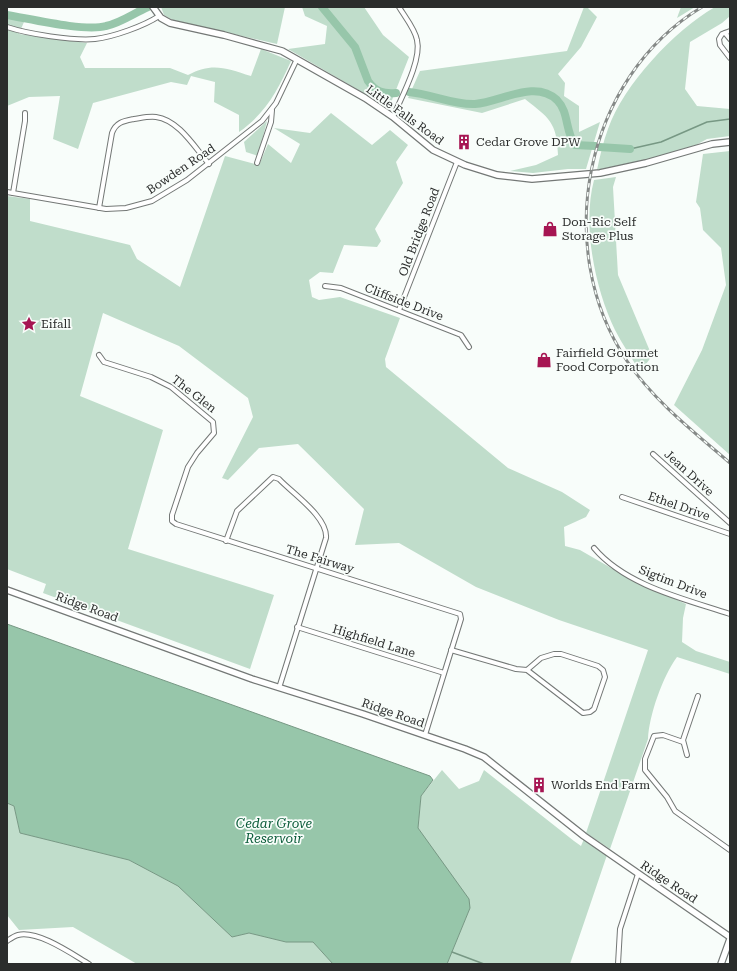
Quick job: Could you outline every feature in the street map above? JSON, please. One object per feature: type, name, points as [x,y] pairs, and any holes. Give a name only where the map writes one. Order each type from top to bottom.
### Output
[{"type":"main road","name":"Little Falls Road","points":[[156,11],[173,24],[268,46],[297,59],[365,98],[393,117],[428,146],[457,162],[497,175],[516,178],[540,179],[616,170],[712,144],[730,142]]},
{"type":"main road","name":"Ridge Road","points":[[7,590],[279,688],[484,756],[551,811],[730,938]]},
{"type":"main road","points":[[721,964],[730,938]]},
{"type":"street","points":[[393,117],[416,60],[418,44],[415,34],[399,7]]},
{"type":"street","points":[[7,27],[46,34],[95,39],[114,35],[156,11]]},
{"type":"street","points":[[730,39],[728,32],[720,36],[720,42],[730,58]]},
{"type":"street","name":"Bowden Road","points":[[7,192],[99,208],[126,208],[152,201],[208,164],[262,121],[272,109],[297,59]]},
{"type":"street","points":[[257,163],[270,122],[272,109]]},
{"type":"street","points":[[13,193],[25,112]]},
{"type":"street","points":[[99,208],[112,133],[116,125],[121,122],[149,117],[162,119],[182,132],[208,164]]},
{"type":"street","name":"Old Bridge Road","points":[[399,310],[457,162]]},
{"type":"street","name":"Cliffside Drive","points":[[325,286],[341,288],[461,335],[469,347]]},
{"type":"street","name":"The Glen","points":[[99,355],[104,362],[151,377],[171,387],[213,422],[214,433],[194,457],[184,478],[171,517],[174,523],[178,525]]},
{"type":"street","name":"Jean Drive","points":[[653,454],[730,523]]},
{"type":"street","points":[[226,541],[234,515],[239,508],[269,478],[274,477],[280,480],[319,518],[325,527],[326,538],[279,688]]},
{"type":"street","name":"Ethel Drive","points":[[622,497],[730,534]]},
{"type":"street","name":"The Fairway","points":[[178,525],[457,612],[461,618],[451,650]]},
{"type":"street","name":"Sigtim Drive","points":[[594,548],[601,557],[636,579],[660,590],[730,614]]},
{"type":"street","name":"Highfield Lane","points":[[297,628],[444,673]]},
{"type":"street","points":[[425,736],[451,650],[516,670],[527,670],[544,657],[557,654],[598,666],[603,670],[605,677],[594,709],[590,712],[583,713],[527,670]]},
{"type":"street","points":[[687,755],[683,742],[698,696]]},
{"type":"street","points":[[683,742],[663,735],[654,736],[646,759],[645,770],[667,797],[675,811],[730,850]]},
{"type":"street","points":[[618,964],[620,929],[638,874]]},
{"type":"street","points":[[7,941],[16,935],[33,936],[45,940],[89,964]]},
{"type":"shaded area","points":[[161,7],[285,7],[277,44],[173,20],[164,15]]},
{"type":"shaded area","points":[[302,7],[364,7],[383,35],[409,57],[390,105],[367,95],[288,49],[325,44],[327,26],[305,16]]},
{"type":"shaded area","points":[[584,7],[587,7],[597,17],[581,47],[558,74],[565,83],[564,96],[579,106],[579,132],[600,122],[586,169],[568,169],[533,173],[510,171],[536,165],[558,155],[556,135],[550,122],[546,116],[525,99],[482,113],[408,98],[420,71],[567,51]]},
{"type":"shaded area","points":[[681,7],[695,7],[677,18]]},
{"type":"shaded area","points":[[715,7],[730,7],[730,16],[722,23],[690,42],[685,89],[697,106],[730,109],[730,136],[707,139],[696,145],[657,157],[597,170],[600,154],[608,129],[626,94],[638,77],[667,44],[699,17]]},
{"type":"shaded area","points":[[7,12],[26,17],[19,34],[87,43],[80,57],[85,68],[170,68],[188,75],[212,67],[251,76],[261,49],[291,61],[276,91],[264,109],[239,132],[239,115],[214,102],[215,82],[191,76],[187,85],[171,82],[93,103],[78,149],[53,139],[60,96],[29,97],[7,106]]},
{"type":"shaded area","points":[[331,113],[372,145],[390,130],[408,145],[396,162],[403,183],[375,229],[381,241],[377,247],[344,245],[333,273],[320,272],[309,280],[312,297],[319,300],[340,297],[400,318],[385,359],[386,367],[508,468],[562,492],[590,510],[586,517],[564,527],[565,546],[580,550],[625,576],[686,604],[683,618],[682,642],[696,651],[730,662],[730,674],[677,657],[667,674],[658,696],[651,719],[648,739],[610,849],[586,833],[648,650],[559,620],[476,587],[399,543],[355,545],[364,509],[298,444],[259,448],[228,480],[222,478],[253,417],[248,398],[179,346],[103,313],[80,396],[163,430],[128,549],[274,595],[250,669],[43,593],[46,584],[7,569],[7,196],[30,199],[30,221],[130,245],[137,259],[180,287],[225,156],[259,165],[268,144],[291,163],[300,144],[274,128],[310,133]]},
{"type":"shaded area","points":[[267,121],[258,156],[246,152],[244,142]]},
{"type":"shaded area","points":[[730,151],[730,455],[674,405],[702,350],[726,285],[721,248],[703,230],[700,208],[696,202],[703,154]]},
{"type":"shaded area","points":[[616,177],[613,187],[618,275],[652,356],[640,372],[615,330],[608,314],[596,276],[592,256],[589,217],[594,180]]},
{"type":"shaded area","points":[[442,770],[459,789],[479,781],[484,770],[581,846],[584,839],[607,855],[570,964],[447,964],[470,908],[418,828],[421,796]]},
{"type":"shaded area","points":[[7,803],[14,806],[20,833],[129,860],[178,886],[232,937],[249,933],[286,942],[313,942],[333,964],[137,964],[73,927],[19,930],[7,915]]},
{"type":"water","name":"Cedar Grove Reservoir","points":[[7,624],[430,776],[433,780],[421,796],[418,828],[469,899],[470,908],[447,964],[333,964],[313,942],[286,942],[249,933],[232,937],[178,886],[129,860],[20,833],[14,806],[7,803]]},
{"type":"waterway","points":[[7,15],[72,26],[97,27],[117,23],[148,7]]},
{"type":"waterway","points":[[322,7],[355,47],[368,81],[371,85],[380,92],[396,93]]},
{"type":"waterway","points":[[409,92],[458,103],[475,104],[518,93],[539,91],[548,94],[557,100],[561,105],[575,145],[595,146]]},
{"type":"waterway","points":[[630,149],[661,142],[707,122],[730,119]]},
{"type":"waterway","points":[[599,147],[630,149]]},
{"type":"waterway","points":[[452,952],[484,964]]},
{"type":"railway","points":[[702,7],[662,38],[630,76],[606,120],[592,168],[586,218],[590,268],[604,316],[627,361],[662,403],[730,463]]},
{"type":"place","name":"Cedar Grove DPW","points":[[464,142]]},
{"type":"place","name":"Don-Ric Self Storage Plus","points":[[550,229]]},
{"type":"place","name":"Eifall","points":[[29,324]]},
{"type":"place","name":"Fairfield Gourmet Food Corporation","points":[[544,360]]},
{"type":"place","name":"Worlds End Farm","points":[[539,785]]}]
